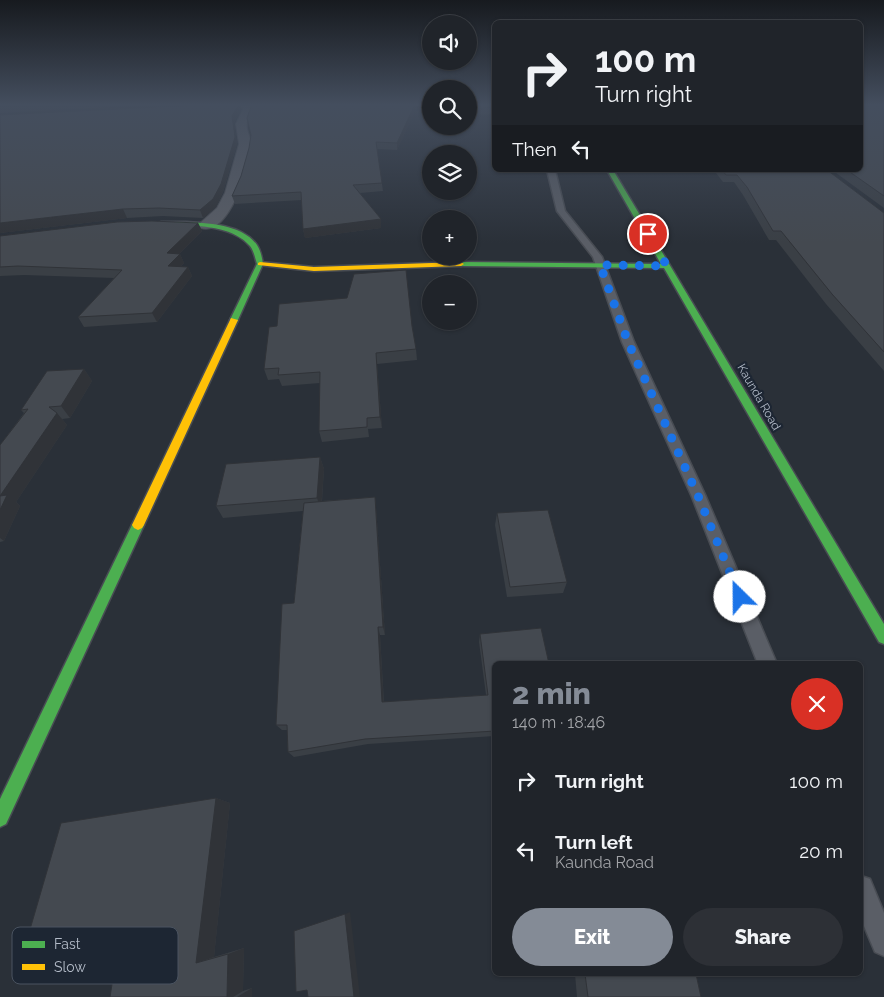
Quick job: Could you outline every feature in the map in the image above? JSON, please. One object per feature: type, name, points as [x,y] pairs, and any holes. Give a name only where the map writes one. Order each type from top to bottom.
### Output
[{"type":"street","points":[[206,225],[224,210],[232,193],[244,151]]},
{"type":"street","name":"Kaunda Road","points":[[611,172],[884,637]]},
{"type":"street","points":[[0,818],[260,264],[254,246],[239,234],[206,225],[145,225]]},
{"type":"street","points":[[260,264],[323,269],[429,264],[667,266]]},
{"type":"lane","points":[[551,172],[561,210],[597,257],[628,342],[699,498],[767,661]]},
{"type":"lane","points":[[863,893],[884,943]]},
{"type":"building","points":[[0,151],[231,151],[221,184],[213,199],[200,210],[123,209],[0,223]]},
{"type":"building","points":[[248,151],[377,151],[382,183],[353,185],[381,219],[303,229],[301,192],[232,196],[241,176]]},
{"type":"building","points":[[863,151],[884,151],[884,196],[850,172],[863,172]]},
{"type":"building","points":[[724,172],[830,172],[884,213],[884,352],[832,294],[781,231],[773,231],[747,187],[737,175],[726,175]]},
{"type":"building","points":[[117,222],[198,223],[167,253],[180,254],[168,266],[188,267],[152,313],[78,317],[122,270],[0,267],[0,236]]},
{"type":"building","points":[[406,270],[416,349],[376,353],[380,417],[367,418],[367,427],[319,431],[320,372],[278,375],[279,368],[264,369],[269,327],[277,326],[279,304],[347,298],[354,274]]},
{"type":"building","points":[[84,369],[61,406],[49,407],[57,413],[0,496],[0,445],[28,409],[21,410],[47,371]]},
{"type":"building","points":[[320,457],[317,498],[216,506],[226,464]]},
{"type":"building","points":[[7,495],[0,510],[0,496]]},
{"type":"building","points":[[375,497],[383,627],[378,627],[382,702],[488,695],[480,634],[541,628],[548,661],[492,661],[492,731],[365,739],[288,752],[287,725],[276,725],[282,604],[294,603],[304,503]]},
{"type":"building","points":[[548,510],[567,582],[510,587],[497,513]]},
{"type":"building","points":[[216,798],[196,963],[228,954],[227,997],[110,997],[112,984],[178,984],[178,927],[31,927],[61,823]]},
{"type":"building","points":[[345,914],[354,997],[308,997],[307,990],[296,992],[294,931]]},
{"type":"building","points":[[585,976],[696,976],[701,997],[588,997]]},
{"type":"traffic: fast","points":[[611,172],[884,637]]},
{"type":"traffic: fast","points":[[161,224],[197,224],[224,229],[246,238],[254,246],[260,264],[234,320]]},
{"type":"traffic: fast","points":[[477,264],[667,266]]},
{"type":"traffic: fast","points":[[0,818],[138,525]]},
{"type":"traffic: slow","points":[[260,264],[314,269],[432,265]]},
{"type":"traffic: slow","points":[[138,525],[234,320]]},
{"type":"route","points":[[648,234],[667,266],[600,265],[628,342],[699,498],[740,597]]}]
